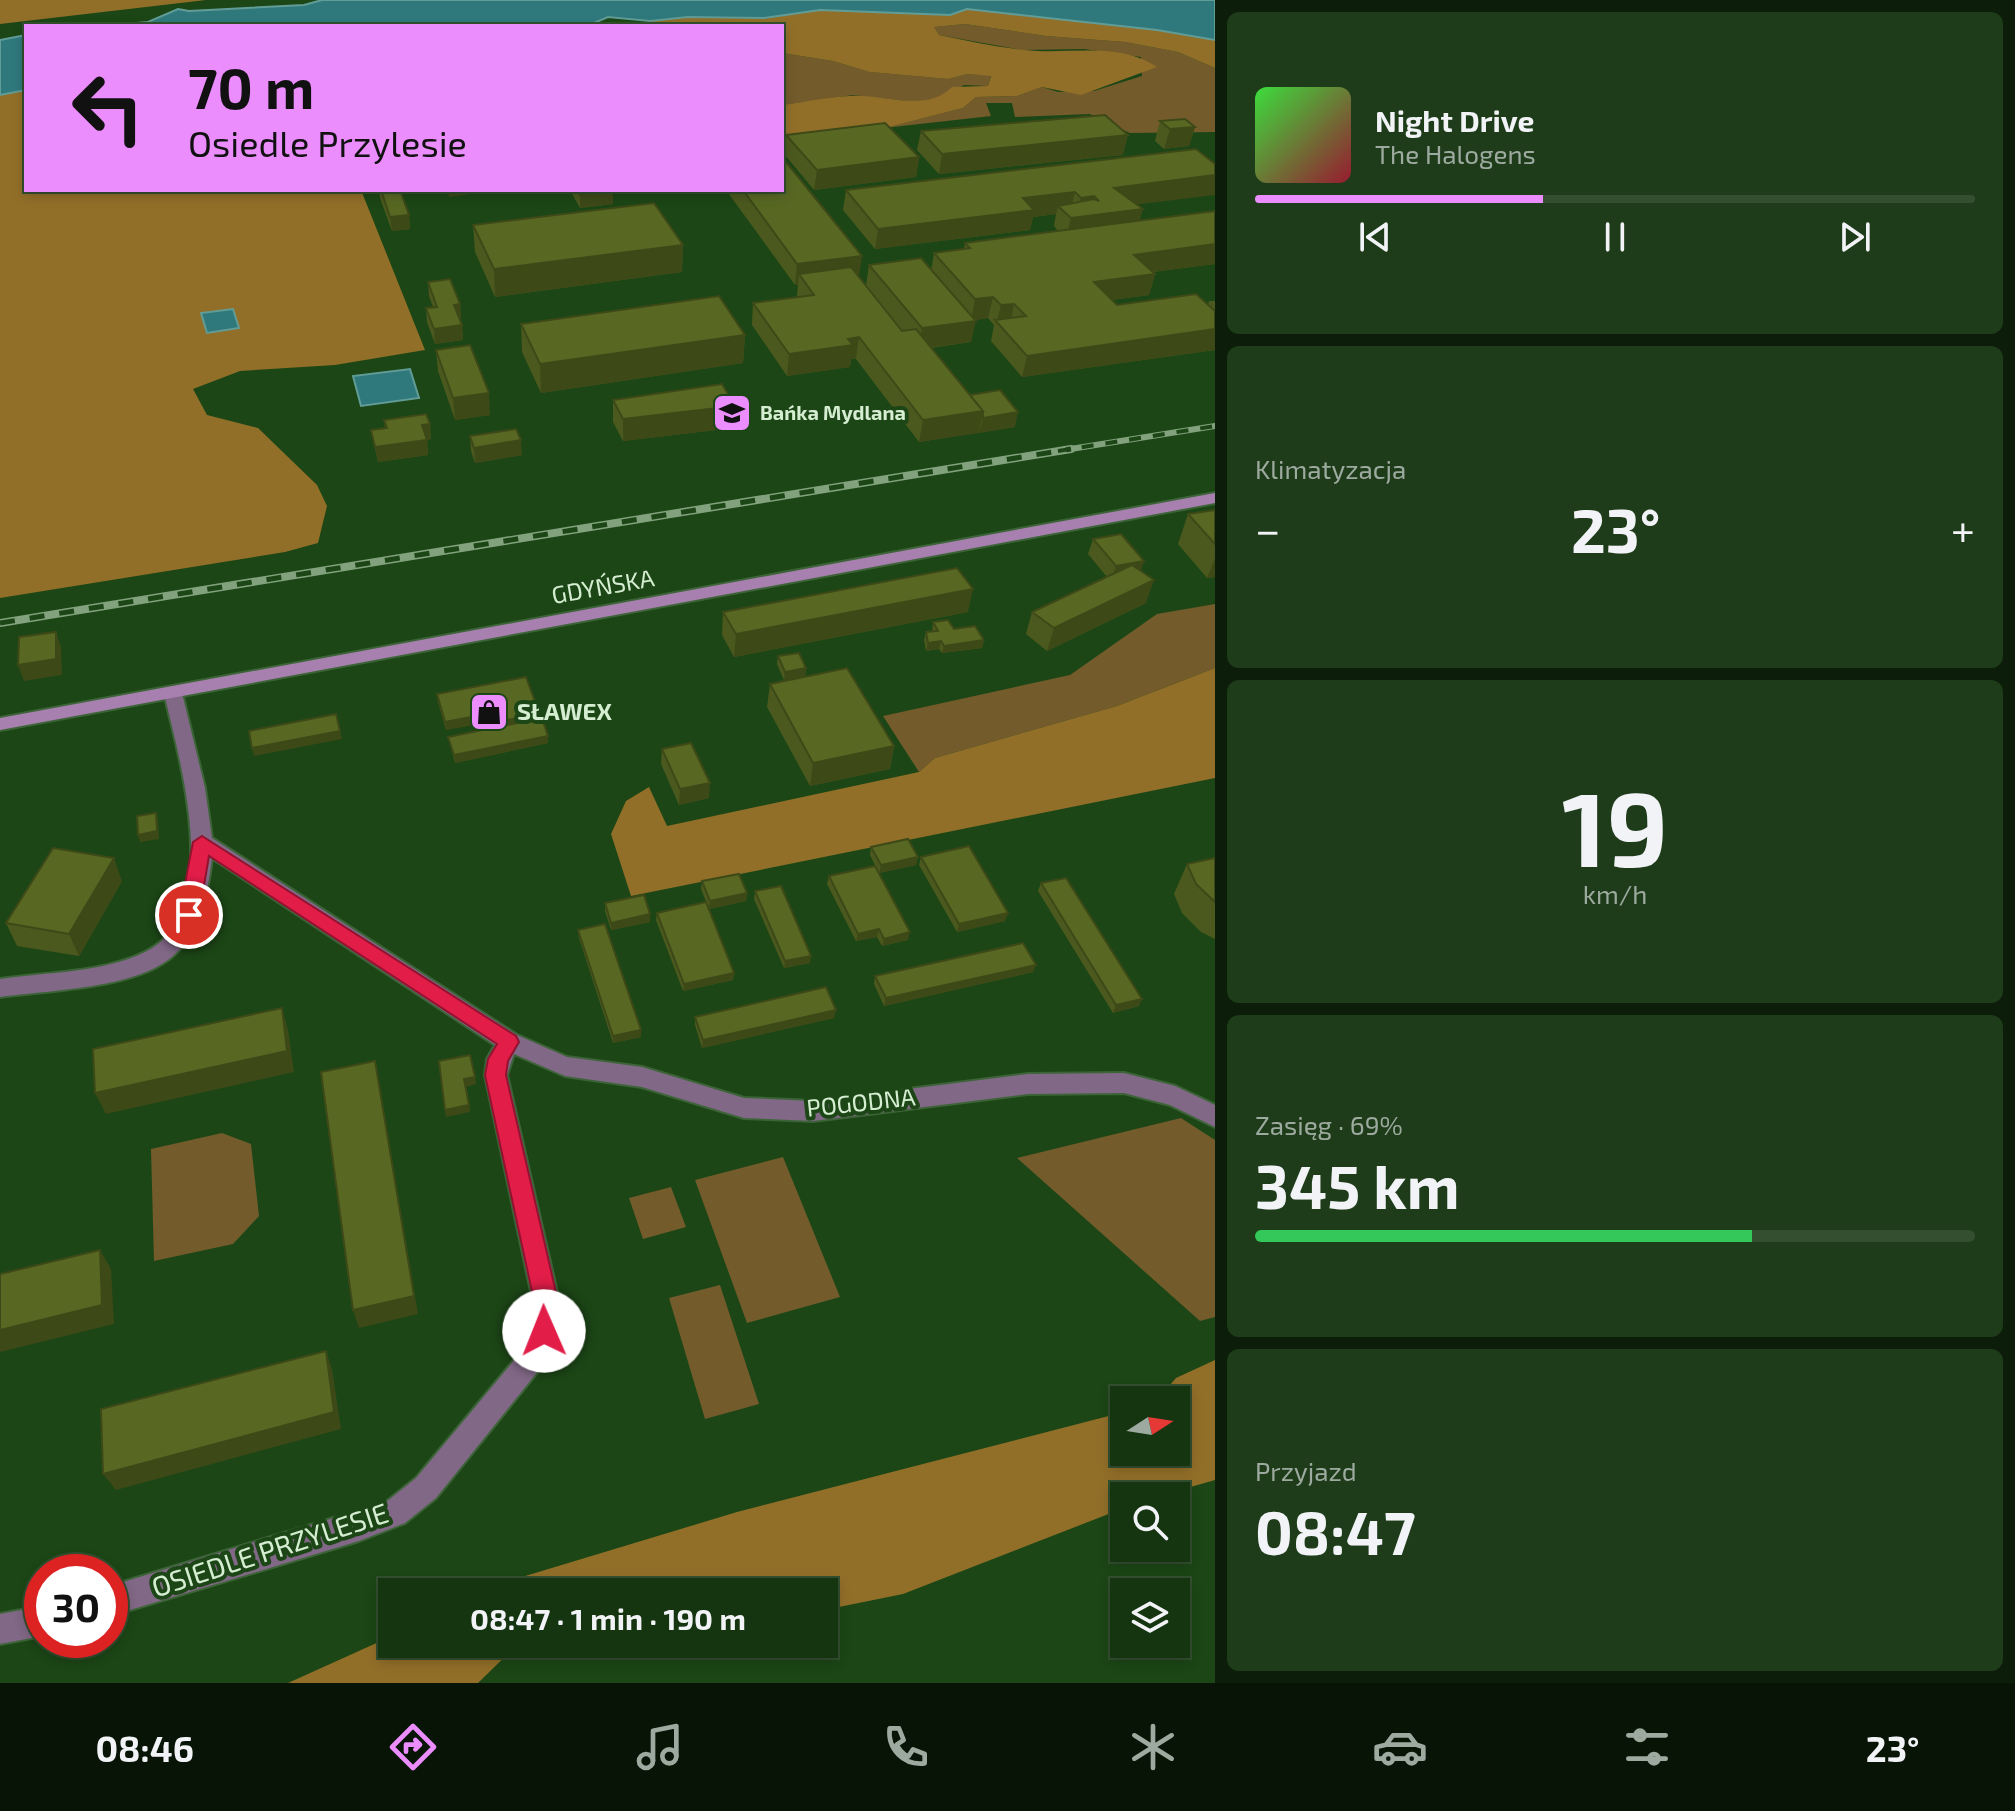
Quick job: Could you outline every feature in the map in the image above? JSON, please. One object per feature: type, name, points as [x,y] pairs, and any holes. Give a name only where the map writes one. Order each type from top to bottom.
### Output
[{"type":"main road","name":"GDYŃSKA","points":[[0,724],[1215,498]]},
{"type":"street","points":[[0,988],[130,967],[157,957],[178,939],[189,915],[202,842],[173,693]]},
{"type":"street","points":[[202,842],[509,1042]]},
{"type":"street","name":"POGODNA","points":[[509,1042],[565,1066],[642,1077],[744,1108],[813,1111],[1028,1084],[1124,1083],[1175,1096],[1215,1117]]},
{"type":"street","name":"OSIEDLE PRZYLESIE","points":[[128,1596],[359,1527],[395,1513],[426,1488],[530,1361],[544,1331],[546,1301],[496,1075],[498,1059],[509,1042]]},
{"type":"street","points":[[0,1629],[24,1624]]},
{"type":"shaded area","points":[[0,0],[206,0],[0,24]]},
{"type":"shaded area","points":[[967,9],[1157,30],[1215,40],[1215,68],[1178,52],[1125,42],[1046,36],[965,24],[934,27],[939,35],[982,44],[1042,51],[1126,54],[1157,67],[1081,95],[1042,87],[1017,96],[976,97],[963,108],[885,128],[889,139],[784,151],[784,105],[850,96],[917,101],[941,95],[952,87],[988,86],[991,76],[968,74],[948,79],[870,72],[833,61],[784,53],[784,24],[629,24],[688,17],[764,18],[820,10],[950,15]]},
{"type":"shaded area","points":[[965,24],[1046,36],[1125,42],[1178,52],[1215,68],[1215,132],[1130,133],[1090,114],[1015,117],[1012,103],[986,103],[991,116],[884,128],[963,108],[976,97],[1017,96],[1042,87],[1058,92],[1094,91],[1142,76],[1141,57],[1084,49],[1022,50],[939,35],[933,27]]},
{"type":"shaded area","points":[[784,53],[833,61],[871,72],[948,79],[968,74],[991,75],[988,86],[964,85],[941,98],[915,102],[853,95],[784,105]]},
{"type":"shaded area","points":[[24,90],[24,192],[362,192],[425,350],[335,365],[240,371],[193,389],[207,415],[258,428],[317,485],[327,506],[318,543],[285,552],[0,598],[0,95]]},
{"type":"shaded area","points":[[1215,604],[1215,668],[1117,706],[935,758],[919,772],[883,716],[1070,675],[1157,614]]},
{"type":"shaded area","points":[[1215,668],[1215,778],[631,896],[611,834],[626,801],[649,787],[667,826],[919,772],[935,758],[1117,706]]},
{"type":"shaded area","points":[[1181,1118],[1215,1140],[1215,1317],[1200,1321],[1017,1158]]},
{"type":"shaded area","points":[[222,1133],[251,1144],[259,1216],[233,1244],[154,1261],[151,1149]]},
{"type":"shaded area","points":[[783,1157],[840,1297],[747,1323],[695,1180]]},
{"type":"shaded area","points":[[671,1187],[686,1227],[643,1239],[629,1198]]},
{"type":"shaded area","points":[[720,1285],[759,1404],[705,1419],[669,1298]]},
{"type":"shaded area","points":[[1215,1360],[1215,1480],[1190,1487],[1190,1482],[1110,1482],[1110,1513],[903,1594],[838,1607],[838,1578],[520,1578],[737,1512],[1110,1416],[1110,1466],[1190,1466],[1190,1386],[1169,1386],[1176,1378]]},
{"type":"shaded area","points":[[378,1642],[378,1658],[504,1658],[478,1683],[288,1683]]},
{"type":"water","points":[[322,0],[1215,0],[1215,40],[1157,30],[967,9],[950,15],[820,10],[764,18],[688,17],[650,21],[608,17],[592,24],[126,24],[148,22],[178,9],[304,5]]},
{"type":"water","points":[[24,35],[24,90],[0,95],[0,40]]},
{"type":"water","points":[[233,309],[239,328],[207,333],[201,313]]},
{"type":"water","points":[[410,369],[419,398],[361,406],[353,376]]},
{"type":"building","points":[[1105,115],[1128,135],[942,154],[921,131]]},
{"type":"building","points":[[1185,119],[1195,127],[1170,129],[1160,121]]},
{"type":"building","points":[[885,123],[919,157],[817,170],[786,135]]},
{"type":"building","points":[[1196,149],[1215,164],[1215,175],[1114,188],[1143,209],[1071,218],[1058,206],[1094,199],[1099,201],[1094,196],[1081,198],[1075,192],[1023,198],[1034,210],[878,229],[846,190]]},
{"type":"building","points":[[784,159],[862,256],[797,264],[744,192],[784,192]]},
{"type":"building","points":[[382,192],[401,192],[409,215],[390,217]]},
{"type":"building","points":[[654,203],[683,245],[494,269],[473,225]]},
{"type":"building","points":[[1215,211],[1215,244],[1134,255],[1155,274],[1094,282],[1117,305],[1196,294],[1215,311],[1215,329],[1027,356],[995,320],[1026,316],[1014,304],[1001,305],[993,297],[975,299],[934,253],[970,248],[965,243]]},
{"type":"building","points":[[921,258],[976,321],[922,328],[869,265]]},
{"type":"building","points":[[851,267],[902,331],[916,329],[983,411],[923,420],[859,337],[848,339],[853,345],[789,354],[753,303],[814,295],[799,274]]},
{"type":"building","points":[[450,279],[460,304],[454,305],[462,325],[434,329],[426,308],[437,307],[428,282]]},
{"type":"building","points":[[719,296],[745,335],[540,364],[521,324]]},
{"type":"building","points":[[470,345],[489,393],[453,398],[436,350]]},
{"type":"building","points":[[722,384],[735,406],[623,419],[613,400]]},
{"type":"building","points":[[1000,390],[1018,412],[983,418],[983,411],[970,395]]},
{"type":"building","points":[[426,414],[430,424],[422,425],[427,440],[375,447],[371,430],[387,428],[384,420]]},
{"type":"building","points":[[516,429],[521,440],[474,448],[470,436]]},
{"type":"building","points":[[1215,510],[1215,544],[1188,514]]},
{"type":"building","points":[[1121,534],[1144,561],[1116,566],[1093,539]]},
{"type":"building","points":[[1132,565],[1154,580],[1054,628],[1032,612]]},
{"type":"building","points":[[957,568],[973,589],[736,634],[723,612]]},
{"type":"building","points":[[948,620],[954,629],[975,626],[984,640],[944,646],[941,641],[928,643],[926,632],[938,631],[933,622]]},
{"type":"building","points":[[56,632],[56,659],[18,665],[19,637]]},
{"type":"building","points":[[799,653],[806,668],[785,672],[778,656]]},
{"type":"building","points":[[847,668],[894,746],[813,763],[770,684]]},
{"type":"building","name":"SŁAWEX","points":[[526,677],[540,715],[485,723],[482,715],[445,722],[437,694]]},
{"type":"building","points":[[336,714],[340,731],[252,748],[249,731]]},
{"type":"building","points":[[542,718],[548,736],[454,755],[448,737]]},
{"type":"building","points":[[691,743],[710,783],[680,789],[662,749]]},
{"type":"building","points":[[156,813],[157,831],[138,835],[137,816]]},
{"type":"building","points":[[908,839],[918,857],[881,865],[871,847]]},
{"type":"building","points":[[969,846],[1008,913],[959,924],[921,857]]},
{"type":"building","points":[[53,848],[114,858],[69,934],[6,923]]},
{"type":"building","points":[[1215,858],[1215,902],[1196,884],[1187,864]]},
{"type":"building","points":[[875,866],[910,932],[884,939],[879,929],[858,934],[829,876]]},
{"type":"building","points":[[739,874],[747,893],[710,901],[702,881]]},
{"type":"building","points":[[1066,878],[1142,999],[1116,1005],[1041,883]]},
{"type":"building","points":[[781,886],[811,956],[785,961],[755,891]]},
{"type":"building","points":[[644,895],[650,914],[611,923],[605,903]]},
{"type":"building","points":[[706,902],[734,973],[684,984],[657,913]]},
{"type":"building","points":[[605,924],[641,1030],[613,1036],[578,930]]},
{"type":"building","points":[[1023,943],[1036,965],[886,998],[875,976]]},
{"type":"building","points":[[826,987],[836,1010],[703,1040],[695,1017]]},
{"type":"building","points":[[282,1008],[287,1051],[95,1093],[93,1049]]},
{"type":"building","points":[[470,1055],[475,1077],[464,1079],[469,1105],[445,1110],[439,1061]]},
{"type":"building","points":[[375,1061],[414,1296],[353,1310],[321,1072]]},
{"type":"building","points":[[100,1250],[102,1305],[0,1330],[0,1274]]},
{"type":"building","points":[[326,1351],[334,1412],[103,1474],[101,1409]]},
{"type":"railway","points":[[1058,451],[1215,426]]},
{"type":"railway","points":[[0,623],[1071,449]]},
{"type":"place","name":"Bańka Mydlana","points":[[732,413]]},
{"type":"place","name":"SŁAWEX","points":[[489,712]]},
{"type":"route","points":[[189,915],[202,842],[509,1042],[498,1059],[496,1075],[546,1301],[544,1331]]}]
